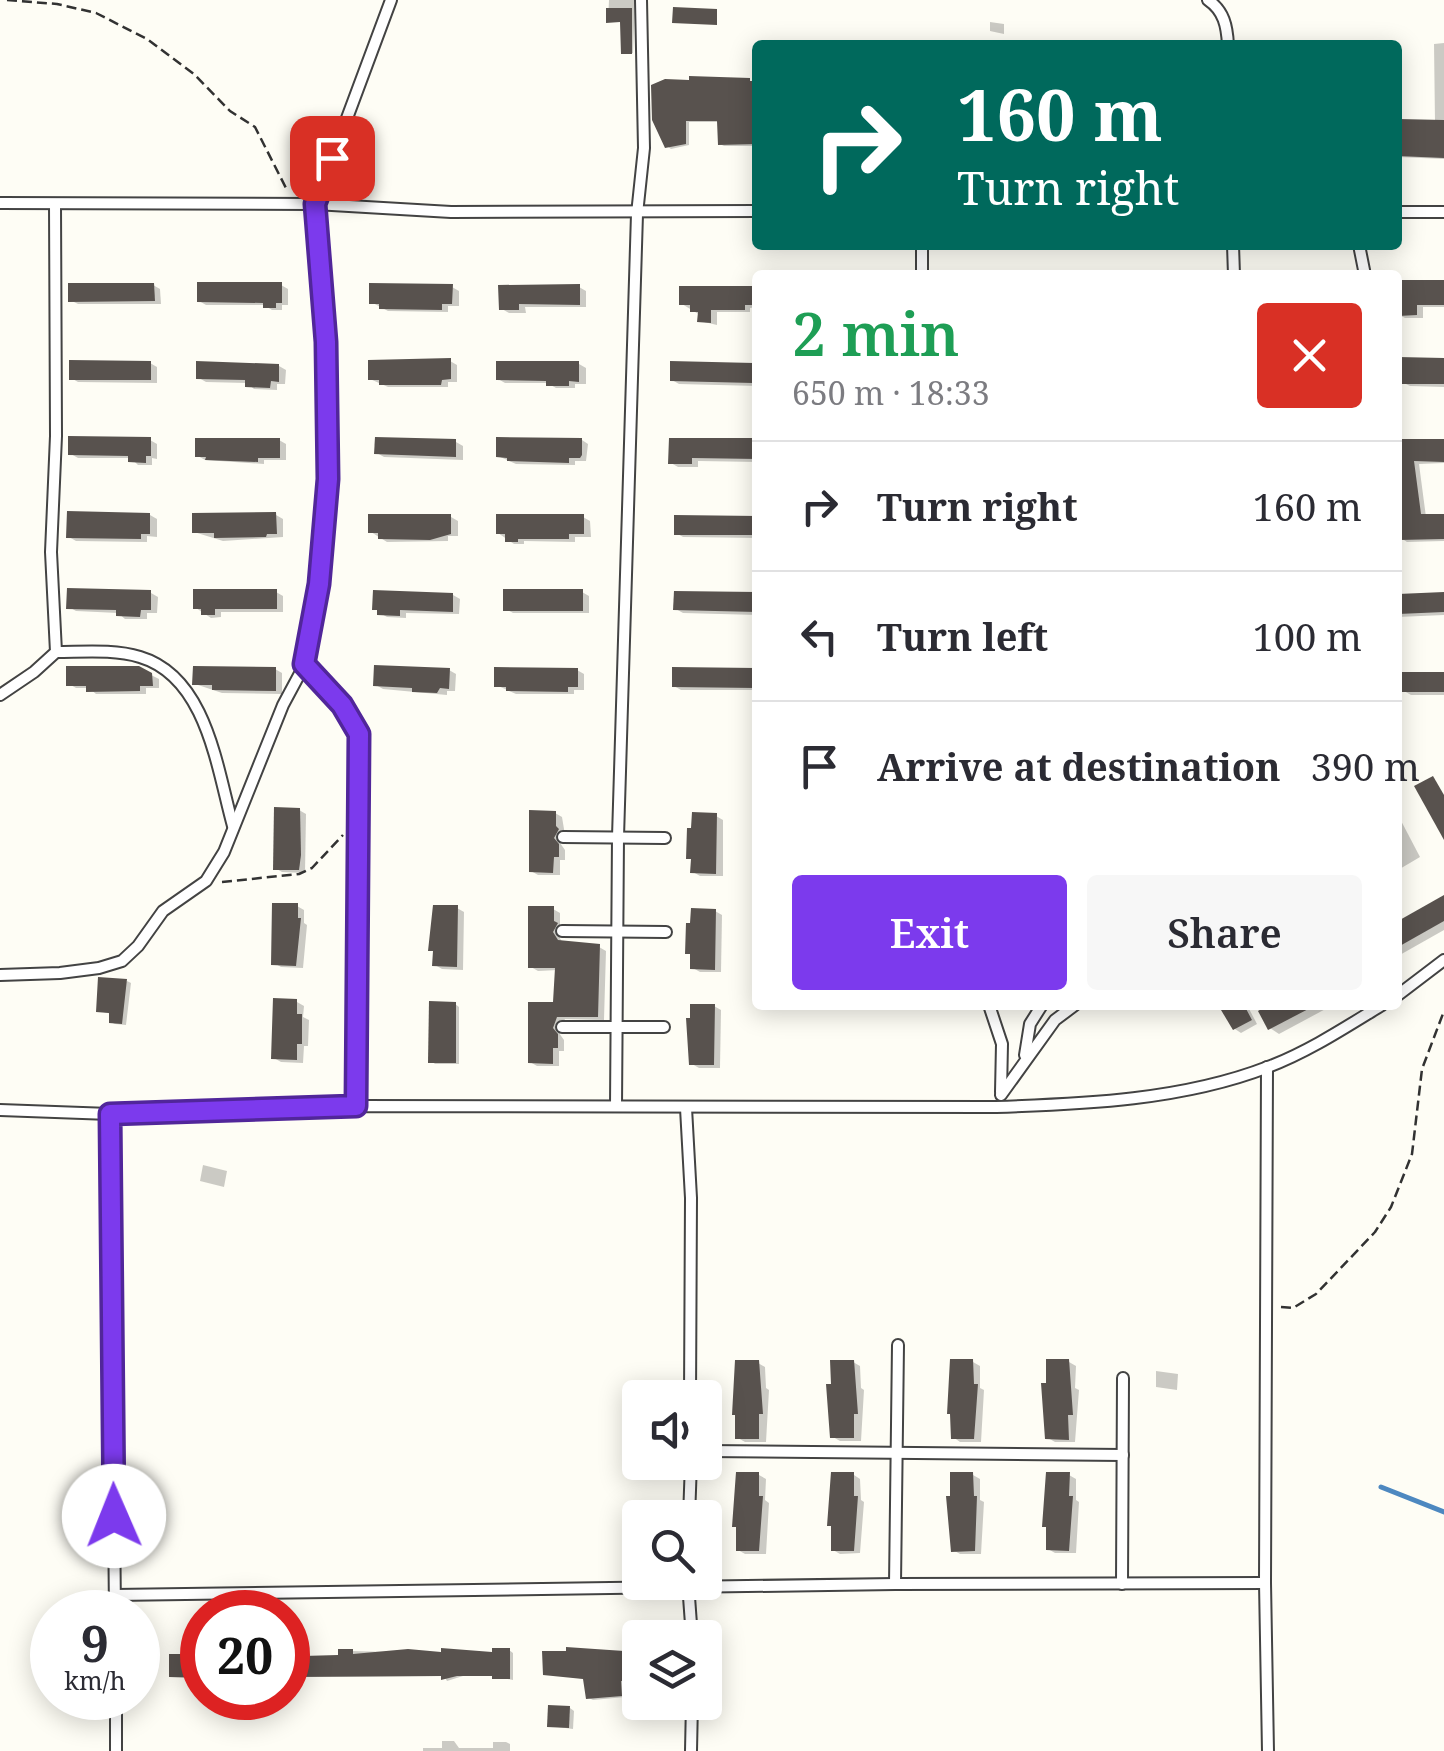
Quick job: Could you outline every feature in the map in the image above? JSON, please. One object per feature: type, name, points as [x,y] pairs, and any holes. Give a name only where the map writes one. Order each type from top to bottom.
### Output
[{"type":"lane","points":[[0,975],[60,973],[122,961],[164,911],[206,881],[224,852],[304,664],[319,584],[328,479],[326,342],[315,204],[392,0]]},
{"type":"lane","points":[[616,1106],[618,837],[638,214],[644,148],[641,0]]},
{"type":"lane","points":[[1208,0],[1221,12],[1228,40]]},
{"type":"lane","points":[[0,203],[315,204],[451,212],[752,211]]},
{"type":"lane","points":[[55,204],[56,419],[51,552],[56,652]]},
{"type":"lane","points":[[1402,212],[1444,212]]},
{"type":"lane","points":[[0,694],[56,652],[139,656],[157,664],[177,680],[199,709],[233,827]]},
{"type":"lane","points":[[304,664],[342,705],[359,734],[356,1106]]},
{"type":"lane","points":[[563,838],[664,838]]},
{"type":"lane","points":[[562,931],[666,932]]},
{"type":"lane","points":[[1402,992],[1444,960]]},
{"type":"lane","points":[[1431,972],[1444,978]]},
{"type":"lane","points":[[991,1010],[1002,1044],[1001,1095]]},
{"type":"lane","points":[[1024,1059],[1030,1024],[1039,1010]]},
{"type":"lane","points":[[996,1108],[1024,1059],[1054,1020],[1068,1010]]},
{"type":"lane","points":[[0,1110],[110,1114],[356,1106],[996,1108],[1115,1101],[1182,1090],[1267,1068],[1373,1010]]},
{"type":"lane","points":[[562,1027],[664,1027]]},
{"type":"lane","points":[[1267,1068],[1268,1751]]},
{"type":"lane","points":[[686,1108],[691,1198],[690,1380]]},
{"type":"lane","points":[[110,1114],[116,1590]]},
{"type":"lane","points":[[895,1584],[898,1346]]},
{"type":"lane","points":[[1122,1584],[1123,1378]]},
{"type":"lane","points":[[722,1451],[1123,1455]]},
{"type":"lane","points":[[722,1586],[1265,1583]]},
{"type":"lane","points":[[160,1594],[622,1587]]},
{"type":"lane","points":[[116,1720],[116,1751]]},
{"type":"lane","points":[[691,1751],[692,1720]]},
{"type":"path","points":[[7,0],[96,12],[147,39],[194,74],[230,111],[255,126],[292,204]]},
{"type":"path","points":[[206,881],[235,882],[299,874],[312,868],[360,817]]},
{"type":"path","points":[[1265,1307],[1293,1308],[1316,1294],[1374,1232],[1392,1206],[1412,1154],[1422,1068],[1444,1011]]},
{"type":"building","points":[[673,7],[717,9],[717,25],[672,23]]},
{"type":"building","points":[[606,8],[632,8],[632,54],[621,54],[620,22],[606,23]]},
{"type":"building","points":[[689,76],[750,78],[752,144],[718,145],[717,121],[686,121],[686,144],[665,148],[652,120],[651,85],[665,79],[689,80]]},
{"type":"building","points":[[1402,119],[1444,120],[1444,158],[1402,156]]},
{"type":"building","points":[[1402,280],[1444,280],[1444,305],[1417,305],[1417,315],[1402,316]]},
{"type":"building","points":[[197,282],[282,282],[282,303],[276,303],[276,308],[263,308],[263,303],[197,302]]},
{"type":"building","points":[[68,283],[154,283],[155,301],[68,302]]},
{"type":"building","points":[[369,283],[453,284],[452,304],[442,304],[442,310],[379,309],[379,304],[369,304]]},
{"type":"building","points":[[580,284],[580,305],[519,304],[519,310],[499,310],[498,285]]},
{"type":"building","points":[[679,286],[752,286],[752,305],[745,305],[745,310],[711,310],[711,323],[697,322],[698,312],[690,312],[690,305],[679,305]]},
{"type":"building","points":[[1402,357],[1444,358],[1444,384],[1402,384]]},
{"type":"building","points":[[451,358],[451,379],[442,380],[441,385],[379,385],[379,380],[368,380],[368,360]]},
{"type":"building","points":[[69,360],[151,361],[151,380],[69,380]]},
{"type":"building","points":[[196,361],[279,364],[279,382],[271,381],[270,388],[245,387],[245,380],[196,379]]},
{"type":"building","points":[[496,361],[579,361],[579,382],[546,386],[546,381],[496,380]]},
{"type":"building","points":[[670,361],[752,363],[752,383],[670,381]]},
{"type":"building","points":[[68,436],[151,437],[151,456],[146,456],[146,463],[128,462],[128,456],[68,455]]},
{"type":"building","points":[[375,437],[456,439],[456,457],[374,454]]},
{"type":"building","points":[[496,437],[582,438],[582,455],[569,458],[569,463],[507,461],[496,457]]},
{"type":"building","points":[[195,438],[280,438],[280,458],[258,458],[258,462],[205,460],[206,457],[195,457]]},
{"type":"building","points":[[669,438],[752,438],[752,459],[692,458],[692,464],[668,464]]},
{"type":"building","points":[[1402,439],[1444,439],[1444,462],[1414,461],[1421,514],[1444,514],[1444,539],[1402,540]]},
{"type":"building","points":[[67,511],[150,513],[150,534],[141,534],[141,539],[66,538]]},
{"type":"building","points":[[276,512],[277,534],[266,537],[214,538],[214,533],[192,533],[192,513]]},
{"type":"building","points":[[368,514],[451,514],[451,534],[430,540],[378,539],[378,533],[368,533]]},
{"type":"building","points":[[496,514],[584,514],[584,534],[569,534],[569,539],[505,542],[505,534],[496,534]]},
{"type":"building","points":[[674,515],[752,516],[752,535],[674,535]]},
{"type":"building","points":[[67,588],[151,590],[151,610],[141,610],[140,617],[116,616],[116,610],[66,609]]},
{"type":"building","points":[[193,589],[277,589],[277,609],[215,609],[215,615],[201,615],[201,609],[193,609]]},
{"type":"building","points":[[503,589],[583,589],[583,611],[503,611]]},
{"type":"building","points":[[373,590],[453,593],[453,612],[400,610],[400,616],[377,615],[377,610],[372,610]]},
{"type":"building","points":[[674,591],[752,592],[752,612],[673,610]]},
{"type":"building","points":[[1444,592],[1444,612],[1402,614],[1402,594]]},
{"type":"building","points":[[374,665],[450,668],[449,689],[440,688],[437,693],[373,686]]},
{"type":"building","points":[[66,666],[139,666],[152,673],[153,686],[140,686],[140,691],[86,692],[86,686],[66,686]]},
{"type":"building","points":[[193,666],[276,667],[276,691],[212,690],[212,685],[192,685]]},
{"type":"building","points":[[494,667],[578,668],[578,687],[568,687],[568,692],[506,691],[506,687],[494,687]]},
{"type":"building","points":[[672,667],[752,668],[752,688],[672,687]]},
{"type":"building","points":[[1402,672],[1444,672],[1444,692],[1402,692]]},
{"type":"building","points":[[1433,776],[1444,795],[1444,840],[1414,786]]},
{"type":"building","points":[[274,807],[300,808],[299,870],[273,870]]},
{"type":"building","points":[[529,810],[556,811],[559,829],[554,838],[559,844],[559,857],[554,857],[553,873],[529,872]]},
{"type":"building","points":[[692,812],[717,813],[716,874],[690,873],[691,859],[686,859],[687,828],[691,828]]},
{"type":"building","points":[[1444,895],[1444,921],[1402,945],[1402,919]]},
{"type":"building","points":[[272,903],[298,903],[301,918],[296,966],[271,965]]},
{"type":"building","points":[[433,905],[458,905],[457,967],[432,966],[433,951],[428,951]]},
{"type":"building","points":[[528,906],[554,906],[554,921],[558,923],[553,932],[558,940],[600,944],[598,1017],[557,1017],[553,1028],[558,1034],[558,1048],[553,1048],[553,1064],[528,1063],[528,1002],[553,1002],[555,968],[528,968]]},
{"type":"building","points":[[691,908],[716,909],[715,970],[690,969],[690,954],[685,954],[686,923],[690,923]]},
{"type":"building","points":[[98,977],[127,979],[122,1024],[109,1023],[109,1013],[96,1012]]},
{"type":"building","points":[[273,998],[297,999],[297,1014],[302,1014],[302,1044],[297,1044],[297,1060],[271,1059]]},
{"type":"building","points":[[429,1001],[456,1002],[456,1063],[428,1063]]},
{"type":"building","points":[[690,1004],[715,1004],[714,1065],[689,1065],[686,1018],[690,1018]]},
{"type":"building","points":[[1221,1010],[1247,1010],[1252,1020],[1233,1030]]},
{"type":"building","points":[[1260,1010],[1306,1010],[1268,1030]]},
{"type":"building","points":[[950,1359],[973,1359],[974,1384],[978,1384],[974,1439],[951,1439],[947,1414]]},
{"type":"building","points":[[1046,1359],[1069,1359],[1073,1415],[1068,1415],[1069,1440],[1045,1439],[1041,1383],[1046,1383]]},
{"type":"building","points":[[735,1360],[759,1360],[763,1414],[759,1414],[759,1439],[735,1439]]},
{"type":"building","points":[[830,1360],[854,1360],[858,1414],[854,1414],[854,1438],[830,1438],[826,1384],[831,1384]]},
{"type":"building","points":[[736,1472],[759,1472],[759,1496],[763,1496],[759,1551],[736,1551],[736,1527],[732,1527]]},
{"type":"building","points":[[831,1472],[854,1472],[854,1496],[858,1496],[854,1551],[831,1551],[831,1526],[827,1526]]},
{"type":"building","points":[[950,1472],[973,1472],[977,1496],[975,1551],[951,1552],[946,1496],[950,1496]]},
{"type":"building","points":[[1046,1472],[1070,1472],[1069,1496],[1073,1496],[1069,1551],[1046,1550],[1046,1527],[1042,1527]]},
{"type":"building","points":[[566,1647],[622,1651],[622,1696],[586,1699],[583,1679],[543,1675],[542,1651],[566,1651]]},
{"type":"building","points":[[441,1648],[492,1652],[492,1648],[510,1648],[510,1679],[310,1677],[310,1656],[338,1655],[338,1649],[353,1649],[353,1654],[408,1649],[441,1652]]},
{"type":"building","points":[[169,1654],[180,1654],[180,1677],[169,1677]]},
{"type":"building","points":[[548,1705],[570,1706],[569,1728],[547,1727]]},
{"type":"waterway","points":[[1381,1487],[1444,1512]]},
{"type":"route","points":[[114,1516],[110,1114],[356,1106],[359,734],[342,705],[304,664],[319,584],[328,479],[326,342],[315,204],[332,158]]}]
